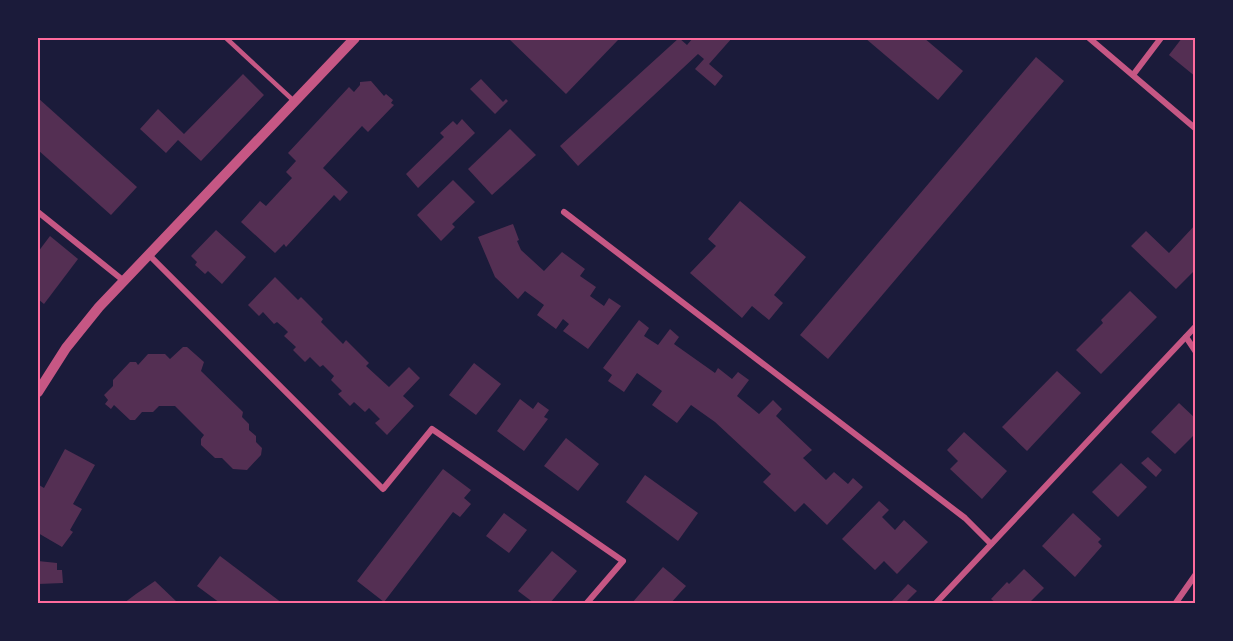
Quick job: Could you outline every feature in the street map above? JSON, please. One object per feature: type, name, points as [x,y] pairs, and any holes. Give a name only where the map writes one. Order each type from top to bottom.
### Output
[{"type":"street","points":[[38,392],[66,348],[99,307],[355,38]]},
{"type":"street","points":[[1089,38],[1196,129]]},
{"type":"street","points":[[1133,75],[1161,38]]},
{"type":"street","points":[[38,212],[124,281]]},
{"type":"street","points":[[564,212],[965,518],[991,544]]},
{"type":"street","points":[[149,255],[383,489],[432,429],[622,561],[586,603]]},
{"type":"street","points":[[935,603],[1196,326]]},
{"type":"street","points":[[1186,337],[1196,352]]},
{"type":"street","points":[[1175,603],[1196,574]]},
{"type":"lane","points":[[226,38],[295,102]]},
{"type":"building","points":[[508,38],[616,38],[618,40],[566,94]]},
{"type":"building","points":[[679,38],[687,45],[693,38],[732,38],[709,64],[723,76],[715,86],[695,69],[704,59],[698,54],[578,166],[560,146]]},
{"type":"building","points":[[865,38],[924,38],[963,71],[938,100]]},
{"type":"building","points":[[1182,38],[1196,38],[1196,77],[1169,55]]},
{"type":"building","points":[[1036,57],[1064,81],[828,359],[800,335]]},
{"type":"building","points":[[243,74],[264,95],[201,161],[178,140],[166,153],[140,129],[158,109],[184,134]]},
{"type":"building","points":[[481,79],[503,102],[506,99],[508,101],[495,114],[470,89]]},
{"type":"building","points":[[371,81],[384,96],[386,94],[393,100],[391,103],[394,105],[368,132],[362,126],[323,168],[348,192],[340,201],[334,195],[286,247],[284,244],[275,253],[241,222],[260,201],[266,206],[292,178],[286,172],[296,161],[288,153],[349,87],[354,92],[360,82]]},
{"type":"building","points":[[38,98],[137,187],[111,215],[38,150]]},
{"type":"building","points":[[462,119],[475,133],[418,188],[406,174],[444,137],[440,133],[453,121],[457,125]]},
{"type":"building","points":[[510,129],[536,155],[492,195],[468,169]]},
{"type":"building","points":[[453,180],[475,202],[452,224],[455,227],[441,241],[417,215]]},
{"type":"building","points":[[740,201],[806,257],[774,295],[783,303],[769,320],[752,306],[742,318],[690,273],[716,246],[708,239]]},
{"type":"building","points":[[513,224],[521,250],[544,271],[562,252],[585,269],[580,276],[596,287],[590,296],[604,306],[609,298],[621,306],[588,349],[563,331],[569,324],[563,319],[556,329],[537,315],[544,305],[525,291],[518,299],[495,277],[478,237]]},
{"type":"building","points":[[1196,224],[1196,269],[1176,289],[1131,246],[1146,231],[1169,253]]},
{"type":"building","points":[[216,230],[246,257],[222,284],[208,271],[205,274],[195,265],[197,262],[191,256]]},
{"type":"building","points":[[50,236],[78,259],[44,304],[38,299],[38,252]]},
{"type":"building","points":[[275,277],[298,300],[301,297],[343,344],[346,340],[369,363],[366,366],[389,387],[409,367],[420,378],[403,396],[414,406],[387,435],[375,423],[380,419],[369,408],[365,412],[354,402],[350,406],[338,394],[342,391],[331,380],[334,376],[323,365],[320,367],[310,357],[305,362],[293,350],[296,347],[284,336],[288,332],[284,328],[277,322],[274,324],[263,312],[259,316],[248,305]]},
{"type":"building","points":[[1130,291],[1157,317],[1101,374],[1076,350],[1103,323],[1101,320]]},
{"type":"building","points":[[639,320],[649,328],[644,336],[658,345],[670,329],[679,337],[674,344],[715,373],[718,368],[732,379],[738,372],[749,380],[737,396],[759,414],[773,400],[782,409],[776,416],[812,450],[803,458],[826,480],[834,472],[848,484],[853,478],[863,487],[827,525],[804,503],[795,512],[763,482],[771,474],[715,422],[691,405],[677,423],[652,405],[662,391],[637,373],[624,392],[608,381],[612,375],[603,368]]},
{"type":"building","points":[[183,347],[187,347],[204,362],[201,371],[243,412],[242,417],[249,424],[249,430],[256,436],[256,442],[262,448],[261,455],[247,470],[233,469],[222,458],[215,458],[201,445],[204,435],[175,406],[159,406],[153,412],[142,412],[135,420],[130,420],[114,405],[111,409],[105,404],[108,400],[104,395],[113,386],[113,380],[130,362],[136,362],[138,365],[148,354],[165,354],[170,359]]},
{"type":"building","points":[[474,363],[501,384],[476,415],[449,395]]},
{"type":"building","points":[[1057,371],[1081,393],[1027,451],[1002,427]]},
{"type":"building","points":[[520,399],[533,409],[538,402],[549,410],[544,417],[548,419],[524,451],[497,431]]},
{"type":"building","points":[[1179,403],[1196,419],[1196,433],[1175,454],[1151,432]]},
{"type":"building","points":[[964,432],[1007,471],[982,499],[950,469],[958,461],[947,450]]},
{"type":"building","points":[[566,438],[599,464],[578,491],[544,466]]},
{"type":"building","points":[[65,449],[95,465],[73,504],[82,509],[70,530],[73,532],[62,547],[38,533],[38,488],[39,485],[44,488]]},
{"type":"building","points":[[1148,457],[1162,470],[1156,477],[1141,463]]},
{"type":"building","points":[[1121,463],[1147,487],[1118,517],[1092,492]]},
{"type":"building","points":[[443,469],[471,490],[464,498],[471,504],[460,517],[453,512],[384,602],[357,581]]},
{"type":"building","points":[[645,475],[698,513],[678,541],[626,502]]},
{"type":"building","points":[[879,501],[889,510],[882,517],[895,530],[904,520],[928,542],[897,574],[884,561],[875,570],[842,539]]},
{"type":"building","points":[[504,513],[527,530],[509,553],[486,536]]},
{"type":"building","points":[[1073,513],[1101,539],[1098,542],[1102,546],[1075,577],[1042,546]]},
{"type":"building","points":[[552,551],[577,571],[550,603],[534,603],[518,591]]},
{"type":"building","points":[[220,556],[282,603],[220,603],[197,586]]},
{"type":"building","points":[[38,561],[57,563],[57,570],[62,570],[63,583],[38,584]]},
{"type":"building","points":[[663,567],[686,586],[671,603],[632,603]]},
{"type":"building","points":[[1024,569],[1044,588],[1029,603],[996,603],[991,599],[1007,582],[1009,584]]},
{"type":"building","points":[[155,581],[178,603],[124,603],[136,594]]},
{"type":"building","points":[[908,584],[917,591],[905,603],[891,602]]}]
